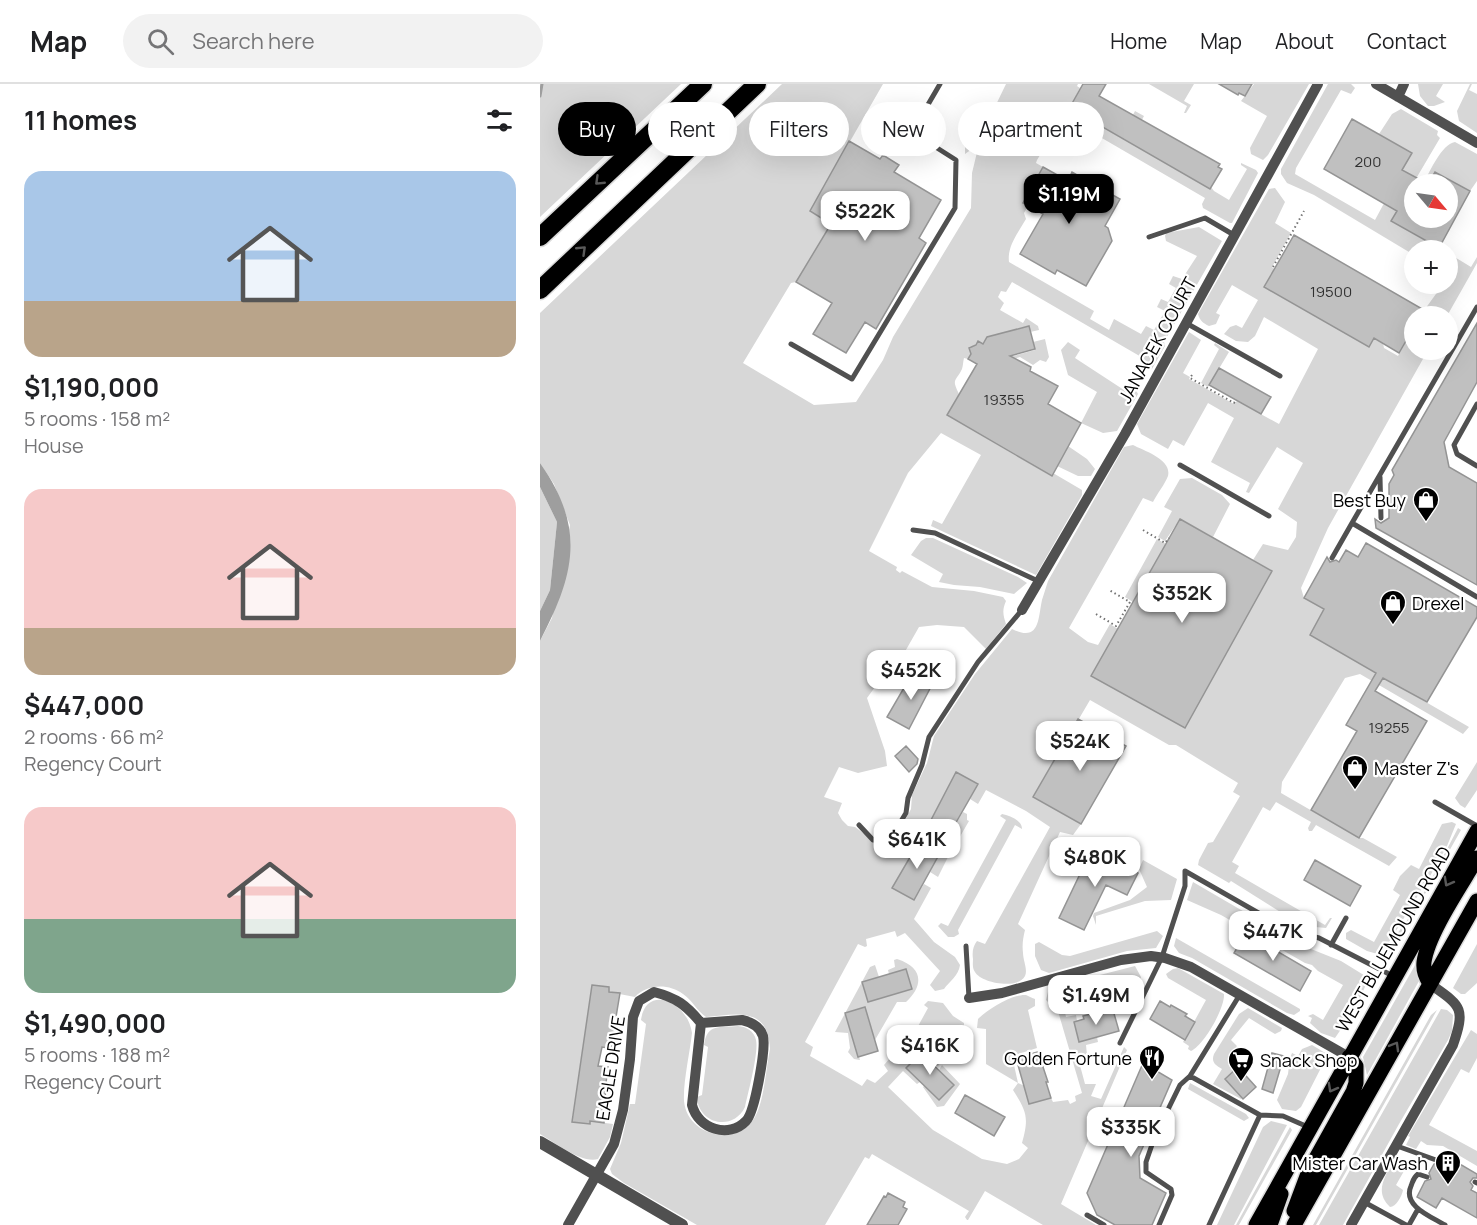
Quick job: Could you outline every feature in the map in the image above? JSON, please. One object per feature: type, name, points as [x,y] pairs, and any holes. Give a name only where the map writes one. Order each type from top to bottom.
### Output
[{"type":"highway","points":[[540,237],[703,84]]},
{"type":"highway","points":[[540,290],[749,87]]},
{"type":"main road","name":"WEST BLUEMOUND ROAD","points":[[1256,1225],[1477,828]]},
{"type":"main road","points":[[1430,984],[1425,974],[1427,952],[1433,935],[1477,858]]},
{"type":"main road","points":[[1294,1225],[1477,901]]},
{"type":"main road","points":[[1289,1225],[1310,1171],[1353,1092],[1356,1083],[1356,1066],[1349,1057]]},
{"type":"main road","points":[[1270,1225],[1295,1154]]},
{"type":"street","name":"JANACEK COURT","points":[[1022,610],[1040,582],[1318,84]]},
{"type":"street","points":[[1376,84],[1477,143]]},
{"type":"street","points":[[1398,97],[1404,84]]},
{"type":"street","points":[[969,998],[1002,993],[1120,960],[1162,957],[1191,968],[1349,1057]]},
{"type":"street","points":[[1351,1225],[1453,1045],[1459,1029],[1461,1016],[1459,1006],[1430,984]]},
{"type":"street","name":"EAGLE DRIVE","points":[[596,1175],[614,1144],[620,1122],[630,1059],[633,1017],[639,1001],[654,992],[669,996],[688,1006],[701,1023]]},
{"type":"street","points":[[749,1021],[758,1027],[763,1036],[760,1073],[751,1114],[745,1123],[730,1129],[707,1127],[694,1113],[691,1099],[701,1023],[749,1021]]},
{"type":"street","points":[[540,1142],[682,1225]]},
{"type":"street","points":[[568,1225],[596,1175]]},
{"type":"lane","points":[[791,344],[852,379],[955,208],[956,160],[912,132],[940,84]]},
{"type":"lane","points":[[1149,237],[1205,218],[1234,235]]},
{"type":"lane","points":[[1332,558],[1477,307]]},
{"type":"lane","points":[[1186,322],[1280,376]]},
{"type":"lane","points":[[1477,404],[1454,445],[1457,454],[1477,466]]},
{"type":"lane","points":[[1180,465],[1269,516]]},
{"type":"lane","points":[[1380,475],[1381,518]]},
{"type":"lane","points":[[1352,524],[1477,597]]},
{"type":"lane","points":[[913,530],[935,533],[1040,582]]},
{"type":"lane","points":[[859,825],[873,840],[889,841],[906,813],[908,798],[922,765],[929,737],[978,662],[1022,610]]},
{"type":"lane","points":[[1435,802],[1477,828]]},
{"type":"lane","points":[[1120,1043],[1162,957],[1185,886],[1185,871],[1271,920],[1296,932],[1319,938],[1395,977]]},
{"type":"lane","points":[[1331,945],[1346,918]]},
{"type":"lane","points":[[966,946],[969,998]]},
{"type":"lane","points":[[1159,1225],[1172,1195],[1171,1189],[1146,1172],[1146,1162],[1155,1136],[1180,1085],[1190,1076],[1239,996]]},
{"type":"lane","points":[[1190,1076],[1260,1115],[1284,1116],[1309,1128]]},
{"type":"lane","points":[[1209,1225],[1260,1115]]},
{"type":"lane","points":[[1395,1145],[1436,1160]]},
{"type":"lane","points":[[1427,1177],[1418,1174],[1414,1177],[1409,1196],[1418,1209],[1445,1225]]},
{"type":"lane","points":[[1364,1202],[1407,1225],[1418,1209]]},
{"type":"lane","points":[[1088,1215],[1104,1225]]},
{"type":"path","points":[[1273,267],[1304,211]]},
{"type":"path","points":[[1192,375],[1190,378],[1234,403],[1236,400]]},
{"type":"path","points":[[1143,530],[1165,543],[1169,538]]},
{"type":"path","points":[[1096,614],[1116,626],[1130,602],[1109,590]]},
{"type":"shaded area","points":[[540,84],[681,84],[662,102],[648,102],[648,115],[636,126],[636,102],[558,102],[558,156],[605,156],[540,217]]},
{"type":"shaded area","points":[[782,84],[883,84],[873,102],[861,102],[861,122],[849,143],[849,102],[763,102]]},
{"type":"shaded area","points":[[1006,84],[1078,84],[1080,88],[1073,102],[997,102]]},
{"type":"shaded area","points":[[1149,84],[1194,84],[1184,101],[1191,105],[1186,113],[1184,113],[1187,106]]},
{"type":"shaded area","points":[[1254,84],[1309,84],[1263,160],[1251,154],[1250,148],[1267,116],[1241,101]]},
{"type":"shaded area","points":[[1328,84],[1351,84],[1355,88],[1351,94],[1341,90],[1296,168],[1295,174],[1375,220],[1411,153],[1379,134],[1392,114],[1401,109],[1438,131],[1437,135],[1440,138],[1419,174],[1404,174],[1404,199],[1391,221],[1425,240],[1404,240],[1404,249],[1314,195],[1287,183],[1281,174],[1281,169]]},
{"type":"shaded area","points":[[1418,84],[1443,84],[1436,96],[1445,102],[1428,106],[1420,96]]},
{"type":"shaded area","points":[[1472,84],[1469,90],[1477,94],[1477,133],[1459,121],[1457,111]]},
{"type":"shaded area","points":[[1135,111],[1144,116],[1130,143],[1210,189],[1211,187],[1229,200],[1247,169],[1241,163],[1258,173],[1232,223],[1203,208],[1205,198],[1104,139],[1104,128],[1121,138]]},
{"type":"shaded area","points":[[749,115],[749,156],[842,156],[810,211],[831,224],[796,282],[791,283],[743,363],[814,405],[856,402],[883,360],[893,337],[971,208],[972,173],[976,156],[1039,156],[1036,163],[1043,167],[1023,202],[1028,206],[1024,213],[1026,219],[1011,245],[1009,262],[1094,311],[1090,319],[1109,330],[1114,319],[1141,334],[1146,326],[1154,330],[1165,311],[1157,307],[1161,299],[1168,302],[1176,288],[1169,284],[1173,276],[1182,279],[1197,256],[1166,241],[1166,233],[1199,227],[1222,241],[1164,342],[1165,346],[1152,369],[1145,371],[1138,367],[1143,358],[1012,282],[1006,292],[1001,291],[998,297],[1004,303],[1000,310],[1023,323],[1026,318],[1038,326],[1039,330],[1030,332],[1028,326],[987,337],[983,344],[978,341],[976,345],[969,347],[971,354],[968,359],[964,358],[962,369],[955,380],[959,394],[947,415],[1051,476],[1053,473],[1082,490],[1082,495],[1036,575],[931,526],[933,520],[942,524],[981,455],[941,433],[908,473],[869,551],[897,567],[896,570],[900,573],[902,571],[932,587],[974,591],[1003,597],[1006,601],[1003,612],[1006,624],[986,649],[964,627],[937,625],[919,627],[886,685],[875,687],[867,698],[885,751],[887,766],[858,773],[839,767],[824,797],[842,803],[838,813],[842,820],[878,844],[891,847],[911,809],[912,795],[927,763],[934,736],[975,674],[1012,629],[1021,633],[1033,631],[1038,621],[1048,581],[1124,447],[1133,445],[1162,460],[1168,470],[1168,476],[1153,502],[1143,498],[1069,628],[1088,642],[1098,645],[1110,624],[1118,629],[1185,727],[1272,571],[1253,560],[1263,544],[1288,550],[1296,537],[1297,522],[1278,509],[1303,463],[1277,447],[1249,493],[1246,492],[1250,483],[1211,462],[1234,418],[1208,403],[1184,446],[1173,440],[1168,449],[1141,434],[1137,424],[1189,332],[1201,340],[1183,373],[1190,377],[1189,379],[1234,404],[1237,401],[1279,424],[1318,349],[1264,317],[1255,336],[1248,342],[1236,341],[1224,334],[1230,327],[1236,325],[1242,328],[1258,300],[1232,285],[1216,313],[1220,315],[1216,324],[1207,325],[1198,314],[1269,189],[1275,188],[1285,202],[1275,223],[1291,233],[1264,287],[1369,347],[1374,338],[1383,343],[1384,348],[1398,356],[1404,345],[1404,360],[1422,360],[1328,528],[1301,588],[1304,598],[1324,609],[1310,635],[1469,727],[1463,734],[1360,674],[1345,678],[1282,782],[1281,793],[1397,857],[1389,866],[1316,825],[1312,831],[1309,831],[1311,822],[1276,802],[1270,811],[1263,807],[1232,862],[1239,866],[1235,873],[1325,925],[1332,918],[1326,928],[1305,926],[1296,922],[1231,881],[1229,883],[1198,865],[1208,843],[1213,842],[1240,796],[1233,792],[1238,783],[1176,745],[1169,745],[1090,700],[1033,797],[1081,824],[1073,835],[1060,832],[1018,924],[1025,930],[1023,956],[1025,976],[1015,983],[1008,984],[984,979],[973,969],[973,949],[977,941],[985,944],[1050,827],[1026,811],[986,790],[978,804],[970,799],[977,784],[956,773],[930,822],[950,833],[963,812],[967,814],[969,821],[958,840],[949,835],[942,847],[950,853],[938,877],[930,872],[940,851],[920,840],[892,888],[914,900],[924,884],[931,888],[914,919],[934,942],[955,957],[960,965],[958,972],[944,989],[935,991],[930,985],[940,971],[905,933],[897,937],[895,931],[866,939],[867,946],[858,944],[805,1042],[813,1047],[810,1056],[862,1086],[867,1079],[875,1083],[888,1071],[884,1065],[891,1057],[899,1061],[928,1008],[924,1005],[928,1001],[943,1003],[953,1016],[964,1023],[964,1053],[960,1053],[957,1048],[961,1041],[946,1026],[925,1047],[940,1063],[938,1066],[933,1065],[920,1053],[906,1068],[920,1082],[917,1084],[903,1071],[888,1087],[933,1130],[982,1159],[1007,1164],[1019,1159],[1028,1148],[1022,1143],[1026,1127],[1025,1115],[1013,1090],[1018,1083],[1051,1098],[1053,1102],[1068,1100],[1070,1104],[1076,1101],[1075,1096],[1082,1093],[1055,1001],[1046,1000],[1048,992],[1053,987],[1135,966],[1141,977],[1139,984],[1135,987],[1131,978],[1062,998],[1066,1017],[1076,1015],[1077,1021],[1074,1022],[1079,1042],[1097,1037],[1098,1042],[1086,1045],[1087,1055],[1078,1058],[1085,1084],[1096,1084],[1091,1096],[1101,1099],[1124,1047],[1127,1050],[1061,1204],[1096,1225],[1043,1225],[985,1191],[967,1220],[965,1217],[969,1211],[872,1154],[869,1159],[865,1157],[825,1225],[697,1225],[624,1183],[612,1174],[610,1169],[621,1143],[630,1104],[635,1104],[646,1024],[641,1020],[644,1009],[651,1002],[667,1001],[683,1013],[689,1022],[692,1033],[684,1101],[687,1113],[693,1122],[712,1133],[724,1135],[735,1133],[745,1128],[753,1120],[762,1096],[770,1049],[764,1025],[757,1019],[739,1014],[706,1017],[683,994],[665,987],[651,987],[635,997],[609,992],[609,987],[592,985],[572,1121],[613,1124],[610,1137],[598,1159],[591,1160],[576,1155],[540,1134],[540,641],[552,618],[570,525],[554,484],[540,463],[540,313],[706,156],[737,156],[737,127]]},
{"type":"shaded area","points":[[1455,142],[1477,154],[1477,181],[1470,191],[1458,184],[1458,174],[1436,172],[1428,174],[1441,153]]},
{"type":"shaded area","points":[[1477,257],[1477,263],[1453,306],[1427,306],[1436,294],[1458,294],[1458,259],[1471,267]]},
{"type":"shaded area","points":[[1045,339],[1049,357],[1046,362],[1040,360],[1033,365],[1020,357],[1014,359],[1010,357],[1035,350],[1033,342]]},
{"type":"shaded area","points":[[1068,342],[1080,350],[1075,358],[1124,390],[1132,382],[1138,394],[1117,431],[1103,433],[1081,423],[1097,392],[1068,375],[1061,350]]},
{"type":"shaded area","points":[[1215,343],[1229,352],[1208,387],[1201,383],[1219,349],[1214,345]]},
{"type":"shaded area","points":[[1068,446],[1087,459],[1095,469],[1091,476],[1078,476],[1057,466]]},
{"type":"shaded area","points":[[540,463],[555,487],[564,509],[569,530],[570,551],[568,572],[561,594],[540,641],[540,611],[550,590],[557,522],[540,487]]},
{"type":"shaded area","points":[[1192,478],[1222,495],[1230,504],[1213,537],[1180,519],[1165,541],[1158,537],[1172,511],[1164,507],[1180,479]]},
{"type":"shaded area","points":[[540,487],[557,522],[550,590],[540,611]]},
{"type":"shaded area","points":[[926,538],[933,538],[1027,583],[1014,594],[939,582],[943,574],[911,555]]},
{"type":"shaded area","points":[[1157,539],[1166,544],[1133,602],[1125,597]]},
{"type":"shaded area","points":[[1477,762],[1477,790],[1465,808],[1455,798]]},
{"type":"shaded area","points":[[1002,814],[1018,821],[1022,829],[1015,825],[958,930],[959,934],[948,937],[938,926],[941,923],[948,926],[1006,820],[1000,816]]},
{"type":"shaded area","points":[[1452,822],[1456,824],[1447,846],[1381,955],[1367,951],[1346,939],[1346,933],[1351,930],[1374,942],[1400,895],[1393,890],[1400,876],[1411,865],[1419,869],[1442,824]]},
{"type":"shaded area","points":[[1458,828],[1461,830],[1394,949],[1386,956],[1433,876]]},
{"type":"shaded area","points":[[1143,860],[1177,879],[1171,900],[1145,901],[1096,916],[1096,925],[1094,913],[1130,900],[1147,887],[1139,869]]},
{"type":"shaded area","points":[[1193,882],[1301,945],[1341,961],[1367,977],[1368,980],[1356,1007],[1335,1038],[1321,1033],[1310,1023],[1312,1018],[1308,1016],[1313,1014],[1323,1020],[1343,985],[1312,965],[1221,915],[1187,900]]},
{"type":"shaded area","points":[[1157,931],[1163,936],[1156,948],[1127,951],[1049,973],[1041,970],[1035,956],[1035,944],[1039,942],[1062,955],[1070,956]]},
{"type":"shaded area","points":[[1176,938],[1300,1011],[1294,1015],[1287,1013],[1192,958],[1179,953],[1174,946]]},
{"type":"shaded area","points":[[1477,944],[1477,983],[1465,994],[1461,994],[1453,988]]},
{"type":"shaded area","points":[[897,959],[916,971],[918,983],[916,989],[906,1002],[897,1002],[875,1040],[865,1007],[845,1013],[870,967],[875,965],[879,977],[862,982],[912,989],[906,969],[889,974],[888,970],[895,967],[894,960]]},
{"type":"shaded area","points":[[1418,960],[1419,981],[1367,1075],[1363,1057]]},
{"type":"shaded area","points":[[1178,968],[1224,994],[1213,1026],[1202,1042],[1191,1051],[1188,1049],[1189,1046],[1183,1042],[1206,1000],[1168,978],[1166,974]]},
{"type":"shaded area","points":[[1026,995],[1035,999],[1035,1006],[1028,1010],[1037,1048],[1012,1056],[1018,1083],[986,1064],[986,1029],[977,1028],[978,1019],[993,1007],[1014,997]]},
{"type":"shaded area","points":[[1248,1008],[1282,1028],[1275,1034],[1249,1018],[1231,1040],[1237,1046],[1231,1054],[1238,1061],[1236,1065],[1241,1099],[1213,1084],[1222,1069],[1213,1059],[1239,1014]]},
{"type":"shaded area","points":[[1441,1009],[1453,1015],[1452,1031],[1448,1040],[1343,1225],[1319,1225]]},
{"type":"shaded area","points":[[1437,1010],[1316,1225],[1313,1225],[1431,1015]]},
{"type":"shaded area","points":[[845,1013],[860,1060],[854,1059],[848,1052],[850,1048],[848,1033],[835,1032]]},
{"type":"shaded area","points":[[738,1026],[750,1030],[756,1040],[751,1083],[745,1107],[740,1115],[733,1120],[717,1122],[709,1119],[703,1113],[697,1097],[702,1095],[708,1047],[704,1045],[711,1030]]},
{"type":"shaded area","points":[[1471,1030],[1477,1034],[1477,1058],[1469,1073],[1461,1069],[1429,1125],[1477,1151],[1477,1166],[1443,1146],[1427,1145],[1421,1141],[1416,1149],[1406,1145],[1410,1137],[1408,1136]]},
{"type":"shaded area","points":[[1312,1045],[1327,1054],[1325,1060],[1301,1107],[1296,1111],[1282,1109],[1277,1100],[1288,1074],[1292,1053],[1298,1056],[1302,1049]]},
{"type":"shaded area","points":[[942,1065],[960,1084],[944,1106],[937,1107],[923,1087],[939,1100],[941,1072],[939,1070]]},
{"type":"shaded area","points":[[1190,1083],[1246,1114],[1249,1118],[1244,1121],[1188,1089]]},
{"type":"shaded area","points":[[1271,1121],[1287,1125],[1234,1225],[1217,1225],[1263,1127]]},
{"type":"shaded area","points":[[1290,1127],[1292,1130],[1239,1225],[1236,1225]]},
{"type":"shaded area","points":[[1399,1157],[1408,1164],[1396,1185],[1403,1190],[1401,1195],[1390,1207],[1383,1196],[1382,1184],[1393,1161]]},
{"type":"building","points":[[1083,84],[1106,84],[1099,96],[1220,164],[1218,167],[1222,169],[1210,189],[1104,128],[1104,102],[1073,102]]},
{"type":"building","points":[[1219,84],[1252,84],[1245,96],[1239,93],[1238,95]]},
{"type":"building","points":[[1352,119],[1412,153],[1402,170],[1409,174],[1404,174],[1404,228],[1450,228],[1443,240],[1425,240],[1391,221],[1397,211],[1324,169]]},
{"type":"building","points":[[849,141],[861,148],[861,156],[875,156],[880,159],[885,156],[899,165],[894,172],[941,200],[919,238],[926,243],[876,329],[865,322],[846,353],[813,334],[832,303],[796,282],[831,224],[810,211],[841,156],[849,156]]},
{"type":"building","points":[[1043,167],[1068,181],[1072,172],[1120,199],[1105,226],[1108,228],[1112,241],[1086,286],[1057,270],[1055,274],[1020,254],[1043,214],[1023,203]]},
{"type":"building","points":[[1458,184],[1470,191],[1458,213]]},
{"type":"building","points":[[1294,235],[1417,306],[1404,306],[1404,344],[1399,353],[1374,338],[1369,347],[1264,287]]},
{"type":"building","name":"Best Buy","points":[[1477,323],[1477,382],[1444,442],[1449,467],[1477,483],[1477,585],[1376,528],[1375,519],[1381,523],[1389,518],[1389,484],[1394,475],[1392,470],[1456,360],[1458,360],[1458,356]]},
{"type":"building","points":[[1029,326],[1035,349],[1010,356],[1031,367],[1030,371],[1058,386],[1048,404],[1081,423],[1052,476],[947,415],[977,364],[968,359],[971,354],[969,348],[976,345],[978,341],[983,344],[987,337]]},
{"type":"building","points":[[1219,368],[1271,397],[1261,414],[1209,385]]},
{"type":"building","points":[[1180,519],[1272,571],[1185,728],[1091,676]]},
{"type":"building","name":"Drexel","points":[[1366,543],[1477,607],[1477,617],[1427,702],[1383,678],[1375,691],[1427,721],[1359,838],[1311,810],[1357,731],[1346,725],[1376,673],[1310,635],[1324,609],[1304,598],[1327,557],[1330,562],[1336,560],[1339,562],[1346,550],[1358,557]]},
{"type":"building","points":[[927,671],[936,677],[909,729],[887,717],[905,686],[912,690],[921,675]]},
{"type":"building","points":[[1078,719],[1126,746],[1081,824],[1033,797]]},
{"type":"building","points":[[906,746],[918,759],[917,764],[909,772],[895,756]]},
{"type":"building","points":[[956,772],[978,784],[950,833],[930,822]]},
{"type":"building","points":[[920,840],[941,851],[914,900],[892,888]]},
{"type":"building","points":[[1091,851],[1138,873],[1127,895],[1106,885],[1084,930],[1059,918]]},
{"type":"building","points":[[1315,860],[1361,886],[1350,906],[1304,880]]},
{"type":"building","points":[[1246,933],[1311,971],[1300,991],[1234,953]]},
{"type":"building","points":[[906,969],[912,989],[868,1002],[862,982]]},
{"type":"building","points":[[592,985],[609,987],[609,992],[620,993],[616,1017],[618,1027],[615,1049],[602,1047],[598,1066],[608,1067],[604,1123],[590,1121],[590,1124],[572,1122]]},
{"type":"building","points":[[1160,1001],[1187,1014],[1185,1016],[1195,1022],[1185,1040],[1150,1019]]},
{"type":"building","points":[[865,1007],[878,1051],[858,1057],[845,1013]]},
{"type":"building","points":[[1113,1010],[1119,1031],[1079,1042],[1074,1022],[1084,1019],[1083,1016]]},
{"type":"building","points":[[1038,1052],[1051,1098],[1029,1104],[1016,1058]]},
{"type":"building","points":[[921,1053],[954,1085],[939,1100],[906,1068]]},
{"type":"building","points":[[1272,1053],[1284,1056],[1273,1093],[1262,1089]]},
{"type":"building","points":[[1143,1063],[1172,1080],[1139,1156],[1140,1178],[1166,1193],[1152,1225],[1115,1225],[1097,1215],[1087,1193]]},
{"type":"building","name":"Snack Shop","points":[[1238,1067],[1256,1087],[1243,1099],[1225,1079]]},
{"type":"building","points":[[965,1095],[1005,1117],[994,1136],[955,1113]]},
{"type":"building","name":"Mister Car Wash","points":[[1441,1153],[1477,1174],[1477,1178],[1473,1178],[1470,1182],[1473,1186],[1471,1190],[1477,1193],[1477,1218],[1442,1198],[1436,1208],[1417,1197],[1425,1181],[1431,1179],[1429,1173],[1434,1164],[1440,1162]]},
{"type":"building","points":[[888,1193],[905,1202],[903,1207],[907,1209],[898,1225],[867,1225],[884,1196],[886,1197]]},
{"type":"waterway","points":[[540,96],[542,84]]},
{"type":"place","name":"Best Buy","points":[[1426,523]]},
{"type":"place","name":"Drexel","points":[[1393,626]]},
{"type":"place","name":"Master Z's","points":[[1355,791]]},
{"type":"place","name":"Golden Fortune","points":[[1152,1081]]},
{"type":"place","name":"Snack Shop","points":[[1241,1083]]},
{"type":"place","name":"Mister Car Wash","points":[[1448,1186]]}]
